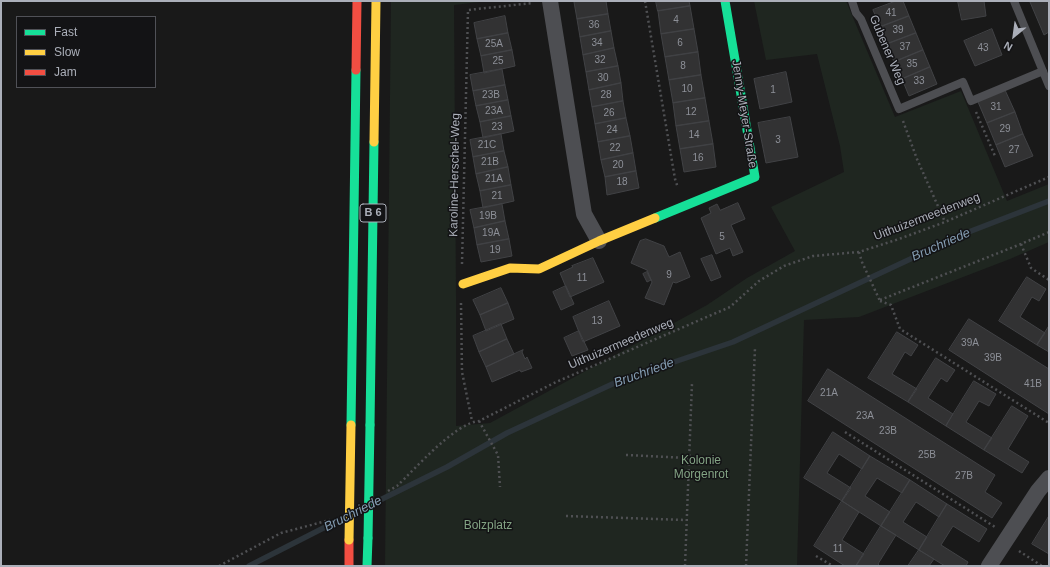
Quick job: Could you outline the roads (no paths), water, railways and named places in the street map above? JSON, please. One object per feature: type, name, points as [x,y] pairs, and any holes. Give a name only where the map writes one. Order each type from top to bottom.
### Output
[{"type":"main road","name":"B 6","points":[[349,566],[357,1]]},
{"type":"main road","name":"B 6","points":[[367,566],[376,1]]},
{"type":"main road","name":"Jenny-Meyer-Straße","points":[[463,284],[510,268],[540,269],[599,241],[755,176],[725,1]]},
{"type":"street","points":[[550,1],[584,214],[599,241]]},
{"type":"street","points":[[989,566],[1038,491],[1049,478]]},
{"type":"lane","name":"Gubener Weg","points":[[852,1],[899,109],[963,82],[971,101],[1043,72]]},
{"type":"lane","points":[[1014,1],[1049,86]]},
{"type":"waterway","name":"Bruchriede","points":[[374,503],[447,467],[507,433],[621,380],[733,342],[966,233],[1049,201]]},
{"type":"waterway","name":"Bruchriede","points":[[249,566],[345,517]]},
{"type":"park label","name":"Kolonie Morgenrot","points":[[701,468]]},
{"type":"park label","name":"Bolzplatz","points":[[488,526]]}]
